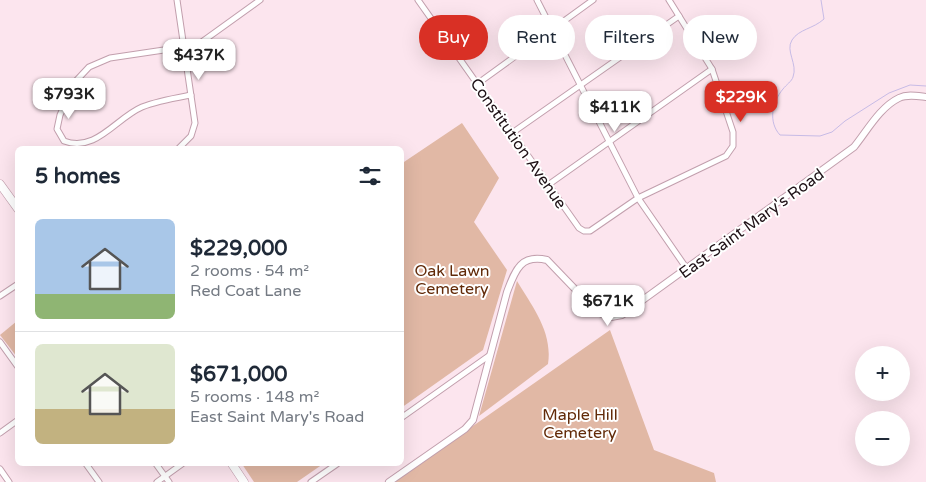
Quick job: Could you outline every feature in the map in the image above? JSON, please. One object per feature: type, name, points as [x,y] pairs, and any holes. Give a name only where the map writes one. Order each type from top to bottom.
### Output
[{"type":"main road","points":[[0,184],[15,205]]},
{"type":"main road","points":[[233,466],[244,482]]},
{"type":"street","points":[[177,0],[191,95],[194,130],[188,141],[182,146]]},
{"type":"street","points":[[185,54],[260,0]]},
{"type":"street","name":"Constitution Avenue","points":[[418,0],[579,228],[584,231],[590,231],[638,198]]},
{"type":"street","points":[[537,0],[545,15]]},
{"type":"street","points":[[572,15],[593,0]]},
{"type":"street","points":[[638,198],[726,156],[733,146],[733,132],[712,69],[669,0]]},
{"type":"street","points":[[512,133],[679,16]]},
{"type":"street","points":[[184,48],[110,58],[89,67],[74,82],[60,115],[57,129],[64,141],[76,144],[87,143],[96,139],[142,107],[191,95]]},
{"type":"street","points":[[476,84],[509,60]]},
{"type":"street","points":[[567,60],[638,198],[687,269]]},
{"type":"street","points":[[548,185],[609,144],[712,69]]},
{"type":"street","name":"East Saint Mary's Road","points":[[389,482],[469,425],[475,413],[514,273],[522,263],[529,258],[547,260],[597,312],[612,317],[631,310],[854,147],[881,113],[899,98],[909,96],[926,97]]},
{"type":"street","points":[[0,296],[15,286]]},
{"type":"street","points":[[0,342],[15,363]]},
{"type":"street","points":[[404,416],[490,355]]},
{"type":"street","points":[[0,433],[15,422]]},
{"type":"street","points":[[87,466],[99,482]]},
{"type":"street","points":[[158,466],[169,482]]},
{"type":"street","points":[[157,482],[179,466]]},
{"type":"street","points":[[311,482],[333,466]]},
{"type":"street","points":[[0,469],[9,482]]},
{"type":"green space","name":"Oak Lawn Cemetery","points":[[462,123],[499,178],[474,222],[507,270],[483,350],[404,406],[404,162]]},
{"type":"green space","points":[[517,281],[535,310],[544,330],[549,352],[548,364],[479,416]]},
{"type":"green space","points":[[15,323],[15,354],[0,335]]},
{"type":"green space","name":"Maple Hill Cemetery","points":[[610,330],[654,450],[714,473],[716,482],[393,482]]},
{"type":"green space","points":[[243,466],[320,466],[297,482],[254,482]]},
{"type":"waterway","points":[[821,0],[824,19],[798,33],[790,44],[794,67],[793,77],[779,94],[773,112],[774,124],[780,135],[820,136],[832,132],[845,121],[889,93],[910,85],[926,86]]}]
